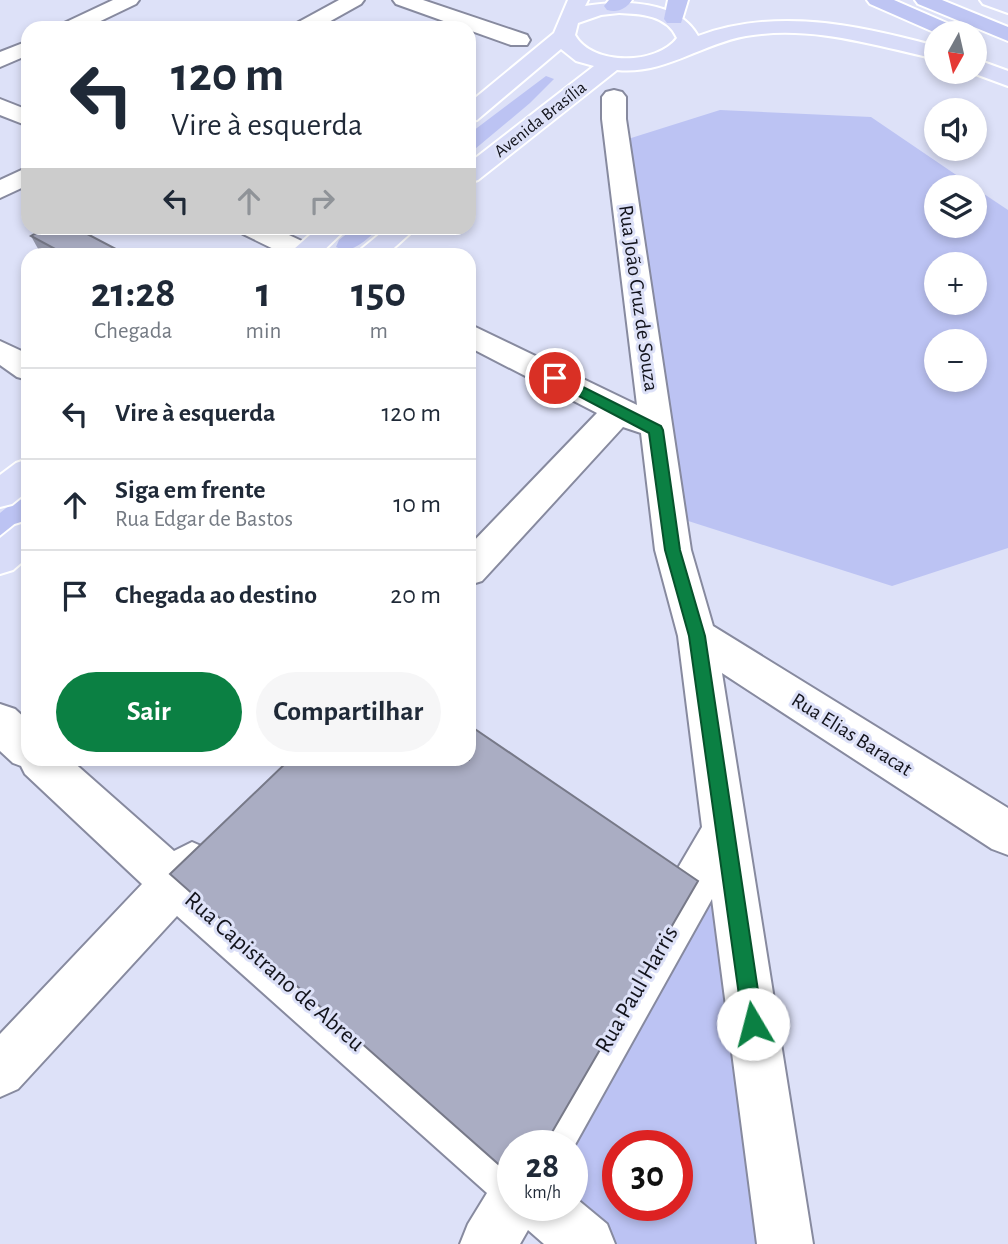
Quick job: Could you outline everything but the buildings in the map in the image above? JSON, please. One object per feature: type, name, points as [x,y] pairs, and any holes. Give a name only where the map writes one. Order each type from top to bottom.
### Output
[{"type":"highway","points":[[877,0],[925,21]]},
{"type":"highway","points":[[925,0],[1008,35]]},
{"type":"highway","points":[[987,48],[1008,57]]},
{"type":"main road","points":[[990,0],[1008,7]]},
{"type":"main road","points":[[476,108],[571,18],[583,12],[618,3],[648,9],[676,9],[688,38],[680,52]]},
{"type":"main road","name":"Avenida Brasília","points":[[571,18],[569,44],[613,80]]},
{"type":"main road","name":"Avenida Brasília","points":[[476,170],[613,80],[719,36],[748,30],[830,29],[924,50]]},
{"type":"main road","points":[[987,71],[1008,79]]},
{"type":"main road","points":[[312,248],[326,235]]},
{"type":"main road","points":[[377,248],[394,235]]},
{"type":"main road","points":[[0,494],[21,478]]},
{"type":"main road","points":[[0,559],[21,542]]},
{"type":"street","points":[[84,21],[129,0]]},
{"type":"street","points":[[315,21],[354,0]]},
{"type":"street","points":[[402,0],[463,21]]},
{"type":"street","points":[[476,25],[519,40]]},
{"type":"street","points":[[0,60],[21,50]]},
{"type":"street","name":"Rua João Cruz de Souza","points":[[613,80],[614,120],[673,550],[697,636],[785,1244]]},
{"type":"street","points":[[0,106],[21,116]]},
{"type":"street","points":[[0,190],[21,179]]},
{"type":"street","points":[[267,235],[293,248]]},
{"type":"street","points":[[476,338],[656,430]]},
{"type":"street","points":[[0,351],[21,364]]},
{"type":"street","points":[[476,563],[619,411]]},
{"type":"street","name":"Rua Elias Baracat","points":[[697,636],[1008,833]]},
{"type":"street","points":[[0,723],[21,742]]},
{"type":"street","name":"Rua Capistrano de Abreu","points":[[47,766],[175,883],[497,1166]]},
{"type":"street","name":"Rua Paul Harris","points":[[554,1130],[725,831]]},
{"type":"street","points":[[0,1071],[219,835]]},
{"type":"street","points":[[488,1244],[502,1221]]},
{"type":"street","points":[[560,1221],[587,1244]]},
{"type":"shaded area","points":[[546,76],[554,79],[476,148],[476,129]]},
{"type":"shaded area","points":[[720,110],[871,117],[924,153],[924,161],[936,161],[956,175],[924,175],[924,238],[987,238],[987,196],[1008,210],[1008,548],[892,586],[682,519],[628,139]]},
{"type":"shaded area","points":[[345,235],[372,235],[354,248],[336,247]]},
{"type":"shaded area","points":[[21,496],[21,524],[0,541],[0,513]]},
{"type":"shaded area","points":[[723,846],[768,1244],[617,1244],[588,1221],[588,1130],[557,1130]]},
{"type":"route","points":[[555,378],[656,430],[673,550],[697,636],[753,1024]]}]
